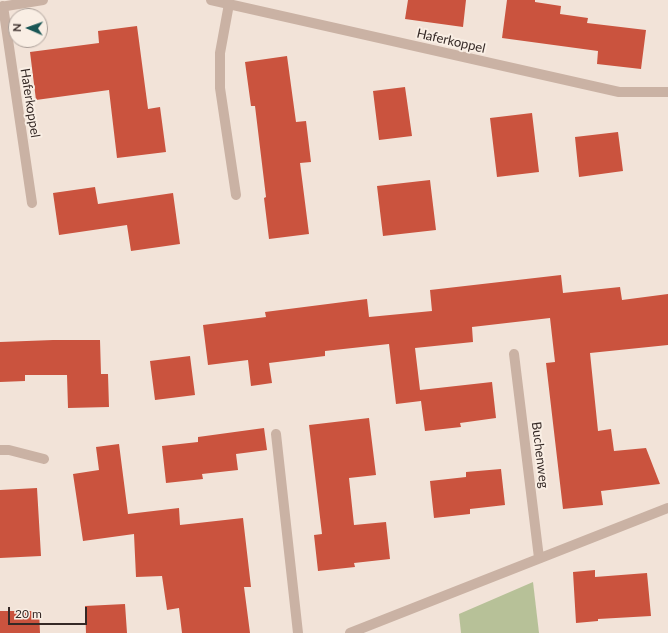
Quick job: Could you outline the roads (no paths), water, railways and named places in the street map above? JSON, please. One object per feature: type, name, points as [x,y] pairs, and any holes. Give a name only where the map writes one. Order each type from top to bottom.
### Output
[{"type":"street","name":"Haferkoppel","points":[[32,203],[1,6],[43,0]]},
{"type":"street","name":"Haferkoppel","points":[[211,0],[619,92],[668,92]]},
{"type":"street","points":[[229,4],[220,53],[220,88],[236,195]]},
{"type":"street","name":"Buchenweg","points":[[514,354],[539,558]]},
{"type":"street","points":[[276,434],[298,633]]},
{"type":"street","points":[[0,450],[9,450],[44,459]]},
{"type":"street","points":[[350,633],[668,508]]}]
